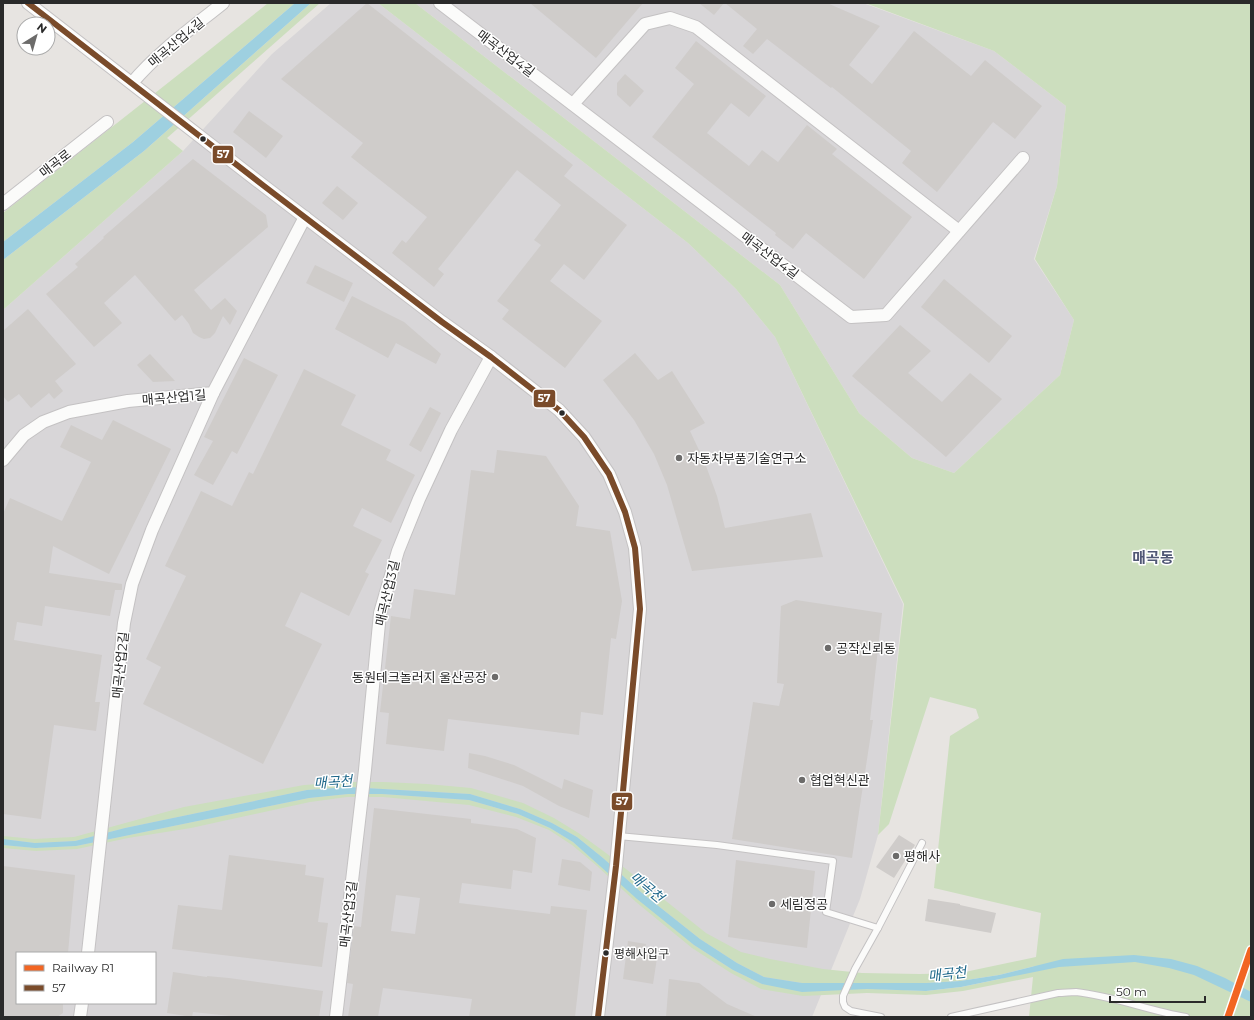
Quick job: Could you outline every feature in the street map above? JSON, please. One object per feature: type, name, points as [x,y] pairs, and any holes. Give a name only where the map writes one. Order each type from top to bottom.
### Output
[{"type":"street","points":[[28,3],[305,217],[559,410],[584,437],[609,474],[625,512],[633,540],[638,575],[640,609],[616,866],[598,1017]]},
{"type":"street","name":"매곡산업4길","points":[[132,83],[161,53],[223,3]]},
{"type":"street","name":"매곡산업4길","points":[[440,3],[851,317],[886,315],[1023,158]]},
{"type":"street","points":[[573,104],[646,24],[670,18],[696,27],[959,231]]},
{"type":"street","name":"매곡로","points":[[3,204],[107,122]]},
{"type":"street","name":"매곡산업1길","points":[[3,460],[24,435],[43,422],[69,412],[128,401],[213,393],[305,217]]},
{"type":"street","name":"매곡산업3길","points":[[336,1017],[365,770],[380,613],[392,570],[409,521],[451,430],[491,357]]},
{"type":"street","name":"매곡산업2길","points":[[88,952],[124,624],[132,584],[152,530],[213,393]]},
{"type":"street","points":[[80,1017],[82,1004]]},
{"type":"lane","points":[[618,836],[717,845],[833,860],[826,912],[878,928]]},
{"type":"lane","points":[[881,1017],[851,1011],[845,1007],[842,1002],[843,996],[855,969],[922,843]]},
{"type":"lane","points":[[952,1017],[1058,994],[1076,992],[1106,998],[1149,1010],[1186,1017]]},
{"type":"shaded area","points":[[331,3],[378,3],[688,243],[736,289],[775,337],[903,604],[878,835],[860,899],[812,1017],[3,1017],[3,310],[183,151],[272,54]]},
{"type":"shaded area","points":[[415,3],[863,3],[994,51],[1066,106],[1057,186],[1034,259],[1074,320],[1060,375],[954,473],[912,458],[859,413],[780,285]]},
{"type":"green space","points":[[268,3],[295,3],[133,142],[3,242],[3,213]]},
{"type":"green space","points":[[311,3],[320,3],[167,138],[183,151],[3,310],[3,260],[144,151]]},
{"type":"green space","points":[[378,3],[415,3],[780,285],[859,413],[912,458],[954,473],[1060,375],[1074,320],[1035,259],[1057,186],[1066,106],[994,51],[865,3],[1251,3],[1251,1017],[1029,1017],[1033,977],[963,991],[926,995],[867,993],[803,996],[761,989],[731,973],[692,948],[636,902],[572,845],[549,830],[516,817],[469,805],[383,797],[347,797],[310,802],[191,828],[128,838],[77,849],[36,851],[3,848],[3,845],[35,848],[76,846],[309,798],[348,794],[382,794],[469,800],[518,814],[550,828],[573,842],[694,945],[733,970],[762,984],[926,991],[961,987],[1000,979],[1035,966],[999,975],[960,981],[926,983],[802,983],[764,977],[737,963],[700,939],[642,893],[577,837],[552,823],[520,809],[470,794],[348,787],[307,790],[125,828],[75,841],[35,843],[3,839],[3,836],[34,839],[74,837],[184,807],[304,785],[348,782],[384,782],[471,788],[523,803],[554,818],[580,834],[606,853],[706,933],[741,952],[823,969],[862,973],[920,974],[960,973],[1036,957],[1041,913],[934,888],[950,736],[979,718],[976,709],[930,697],[889,824],[878,835],[904,604],[775,337],[736,289],[688,243]]},
{"type":"water","points":[[295,3],[311,3],[144,151],[3,260],[3,242],[133,142]]},
{"type":"water","points":[[348,787],[470,794],[520,809],[552,823],[577,837],[642,893],[700,939],[737,963],[764,977],[802,983],[926,983],[960,981],[999,975],[1063,959],[1134,955],[1171,959],[1197,966],[1225,978],[1251,992],[1251,1002],[1194,975],[1169,968],[1135,962],[1059,967],[961,987],[926,991],[867,989],[802,992],[762,984],[733,970],[694,945],[637,899],[573,842],[550,828],[518,814],[469,800],[382,794],[348,794],[309,798],[76,846],[35,848],[3,845],[3,839],[35,843],[75,841],[125,828],[307,790]]},
{"type":"building","points":[[367,3],[573,165],[564,176],[627,225],[584,280],[564,264],[550,281],[602,321],[565,368],[502,319],[509,310],[497,301],[541,245],[534,240],[561,205],[517,170],[438,269],[444,274],[434,287],[392,253],[402,240],[406,243],[427,217],[351,157],[363,143],[281,79]]},
{"type":"building","points":[[530,3],[643,3],[596,58]]},
{"type":"building","points":[[699,3],[724,3],[714,15]]},
{"type":"building","points":[[725,3],[827,3],[880,26],[849,65],[872,84],[914,31],[971,76],[985,60],[1042,106],[1015,139],[993,122],[937,192],[902,163],[911,151],[832,87],[831,88],[767,39],[753,54],[743,46],[757,29]]},
{"type":"building","points":[[696,41],[766,96],[749,117],[731,103],[707,133],[749,166],[762,150],[778,162],[807,125],[837,149],[832,154],[912,217],[864,279],[806,233],[793,249],[775,235],[776,233],[652,137],[694,84],[675,68]]},
{"type":"building","points":[[625,74],[644,91],[630,107],[617,95],[617,83]]},
{"type":"building","points":[[249,111],[283,136],[266,158],[233,132]]},
{"type":"building","points":[[193,159],[266,215],[268,227],[194,290],[211,310],[225,298],[237,311],[230,325],[223,316],[215,333],[210,338],[204,339],[199,337],[193,333],[189,324],[182,315],[175,321],[135,275],[104,303],[122,323],[94,347],[46,294],[78,267],[75,264],[104,238],[103,237]]},
{"type":"building","points":[[337,186],[358,203],[343,220],[322,203]]},
{"type":"building","points":[[315,265],[353,283],[344,302],[306,283]]},
{"type":"building","points":[[944,279],[1012,336],[989,363],[921,307]]},
{"type":"building","points":[[352,296],[404,322],[441,354],[436,364],[396,343],[388,358],[335,329]]},
{"type":"building","points":[[28,309],[76,364],[55,381],[63,391],[54,399],[49,393],[31,408],[19,394],[8,402],[3,396],[3,331]]},
{"type":"building","points":[[900,325],[931,351],[908,373],[942,402],[970,373],[1002,399],[946,457],[852,376]]},
{"type":"building","name":"자동차부품기술연구소","points":[[635,353],[658,380],[672,371],[705,423],[690,431],[705,463],[717,496],[725,528],[811,513],[823,557],[692,571],[667,485],[654,454],[634,420],[603,380]]},
{"type":"building","points":[[150,354],[175,381],[153,382],[137,365]]},
{"type":"building","points":[[244,358],[278,375],[237,454],[232,451],[213,485],[194,475],[213,441],[204,437]]},
{"type":"building","points":[[304,369],[356,395],[341,425],[391,450],[386,460],[415,475],[391,523],[362,508],[353,526],[382,540],[365,572],[369,574],[349,616],[301,592],[285,626],[322,644],[263,764],[143,704],[161,667],[146,659],[186,576],[165,566],[201,491],[232,506],[249,472],[253,474]]},
{"type":"building","points":[[430,407],[441,413],[421,452],[409,445]]},
{"type":"building","points":[[113,420],[171,449],[109,574],[53,546],[49,573],[122,584],[122,590],[115,590],[110,616],[45,606],[42,626],[17,622],[14,640],[102,655],[95,702],[100,702],[96,731],[54,725],[41,819],[3,814],[3,514],[10,498],[62,521],[91,462],[60,447],[71,425],[102,440]]},
{"type":"building","points":[[497,450],[546,456],[579,506],[576,526],[610,531],[622,601],[616,639],[611,638],[603,715],[581,712],[579,735],[448,719],[444,751],[386,744],[389,713],[380,712],[391,616],[410,619],[414,589],[455,595],[471,470],[494,473]]},
{"type":"building","name":"협업혁신관","points":[[796,600],[882,613],[870,720],[873,720],[852,858],[732,839],[753,702],[779,706],[784,684],[777,683],[781,606]]},
{"type":"building","points":[[469,753],[485,756],[514,765],[562,789],[564,779],[593,790],[589,818],[559,806],[523,786],[468,768]]},
{"type":"building","points":[[374,808],[471,819],[471,823],[517,829],[536,838],[532,873],[513,870],[511,889],[462,883],[459,903],[550,914],[551,906],[587,910],[575,1017],[469,1017],[472,999],[383,988],[378,1017],[348,1017],[353,984],[347,983],[354,926],[361,927]],"holes":[[[396,895],[420,898],[415,934],[391,931]]]},
{"type":"building","name":"평해사","points":[[899,835],[915,845],[894,878],[876,867]]},
{"type":"building","points":[[229,855],[306,865],[305,875],[324,878],[318,922],[328,923],[322,967],[172,949],[178,905],[222,910]]},
{"type":"building","points":[[562,859],[580,862],[592,872],[590,891],[558,885]]},
{"type":"building","name":"세림정공","points":[[736,860],[815,871],[807,948],[728,937]]},
{"type":"building","points":[[3,866],[75,875],[68,952],[16,952],[16,1004],[63,1004],[63,1013],[57,1017],[3,1017]]},
{"type":"building","points":[[928,899],[960,904],[996,913],[991,933],[925,921]]},
{"type":"building","points":[[628,941],[646,944],[645,949],[655,950],[654,958],[657,958],[653,984],[623,979]]},
{"type":"building","points":[[173,972],[323,991],[319,1017],[240,1017],[193,1012],[192,1017],[167,1013]]},
{"type":"building","points":[[669,979],[699,983],[727,1004],[757,1017],[666,1017]]},
{"type":"rail line","name":"R1","points":[[1228,1017],[1251,950]]},
{"type":"transit line","name":"57","points":[[28,3],[264,186],[559,410],[584,437],[609,474],[625,512],[635,548],[640,609],[616,866],[598,1017]]},
{"type":"place","name":"자동차부품기술연구소","points":[[679,458]]},
{"type":"place","name":"공작신뢰동","points":[[828,648]]},
{"type":"place","name":"동원테크놀러지 울산공장","points":[[495,677]]},
{"type":"place","name":"협업혁신관","points":[[802,780]]},
{"type":"place","name":"평해사","points":[[896,856]]},
{"type":"place","name":"세림정공","points":[[772,904]]},
{"type":"place","name":"평해사입구","points":[[606,953]]},
{"type":"district","name":"매곡동","points":[[1153,557]]},
{"type":"water label","name":"매곡천","points":[[333,782]]},
{"type":"water label","name":"매곡천","points":[[647,887]]},
{"type":"water label","name":"매곡천","points":[[947,974]]}]
